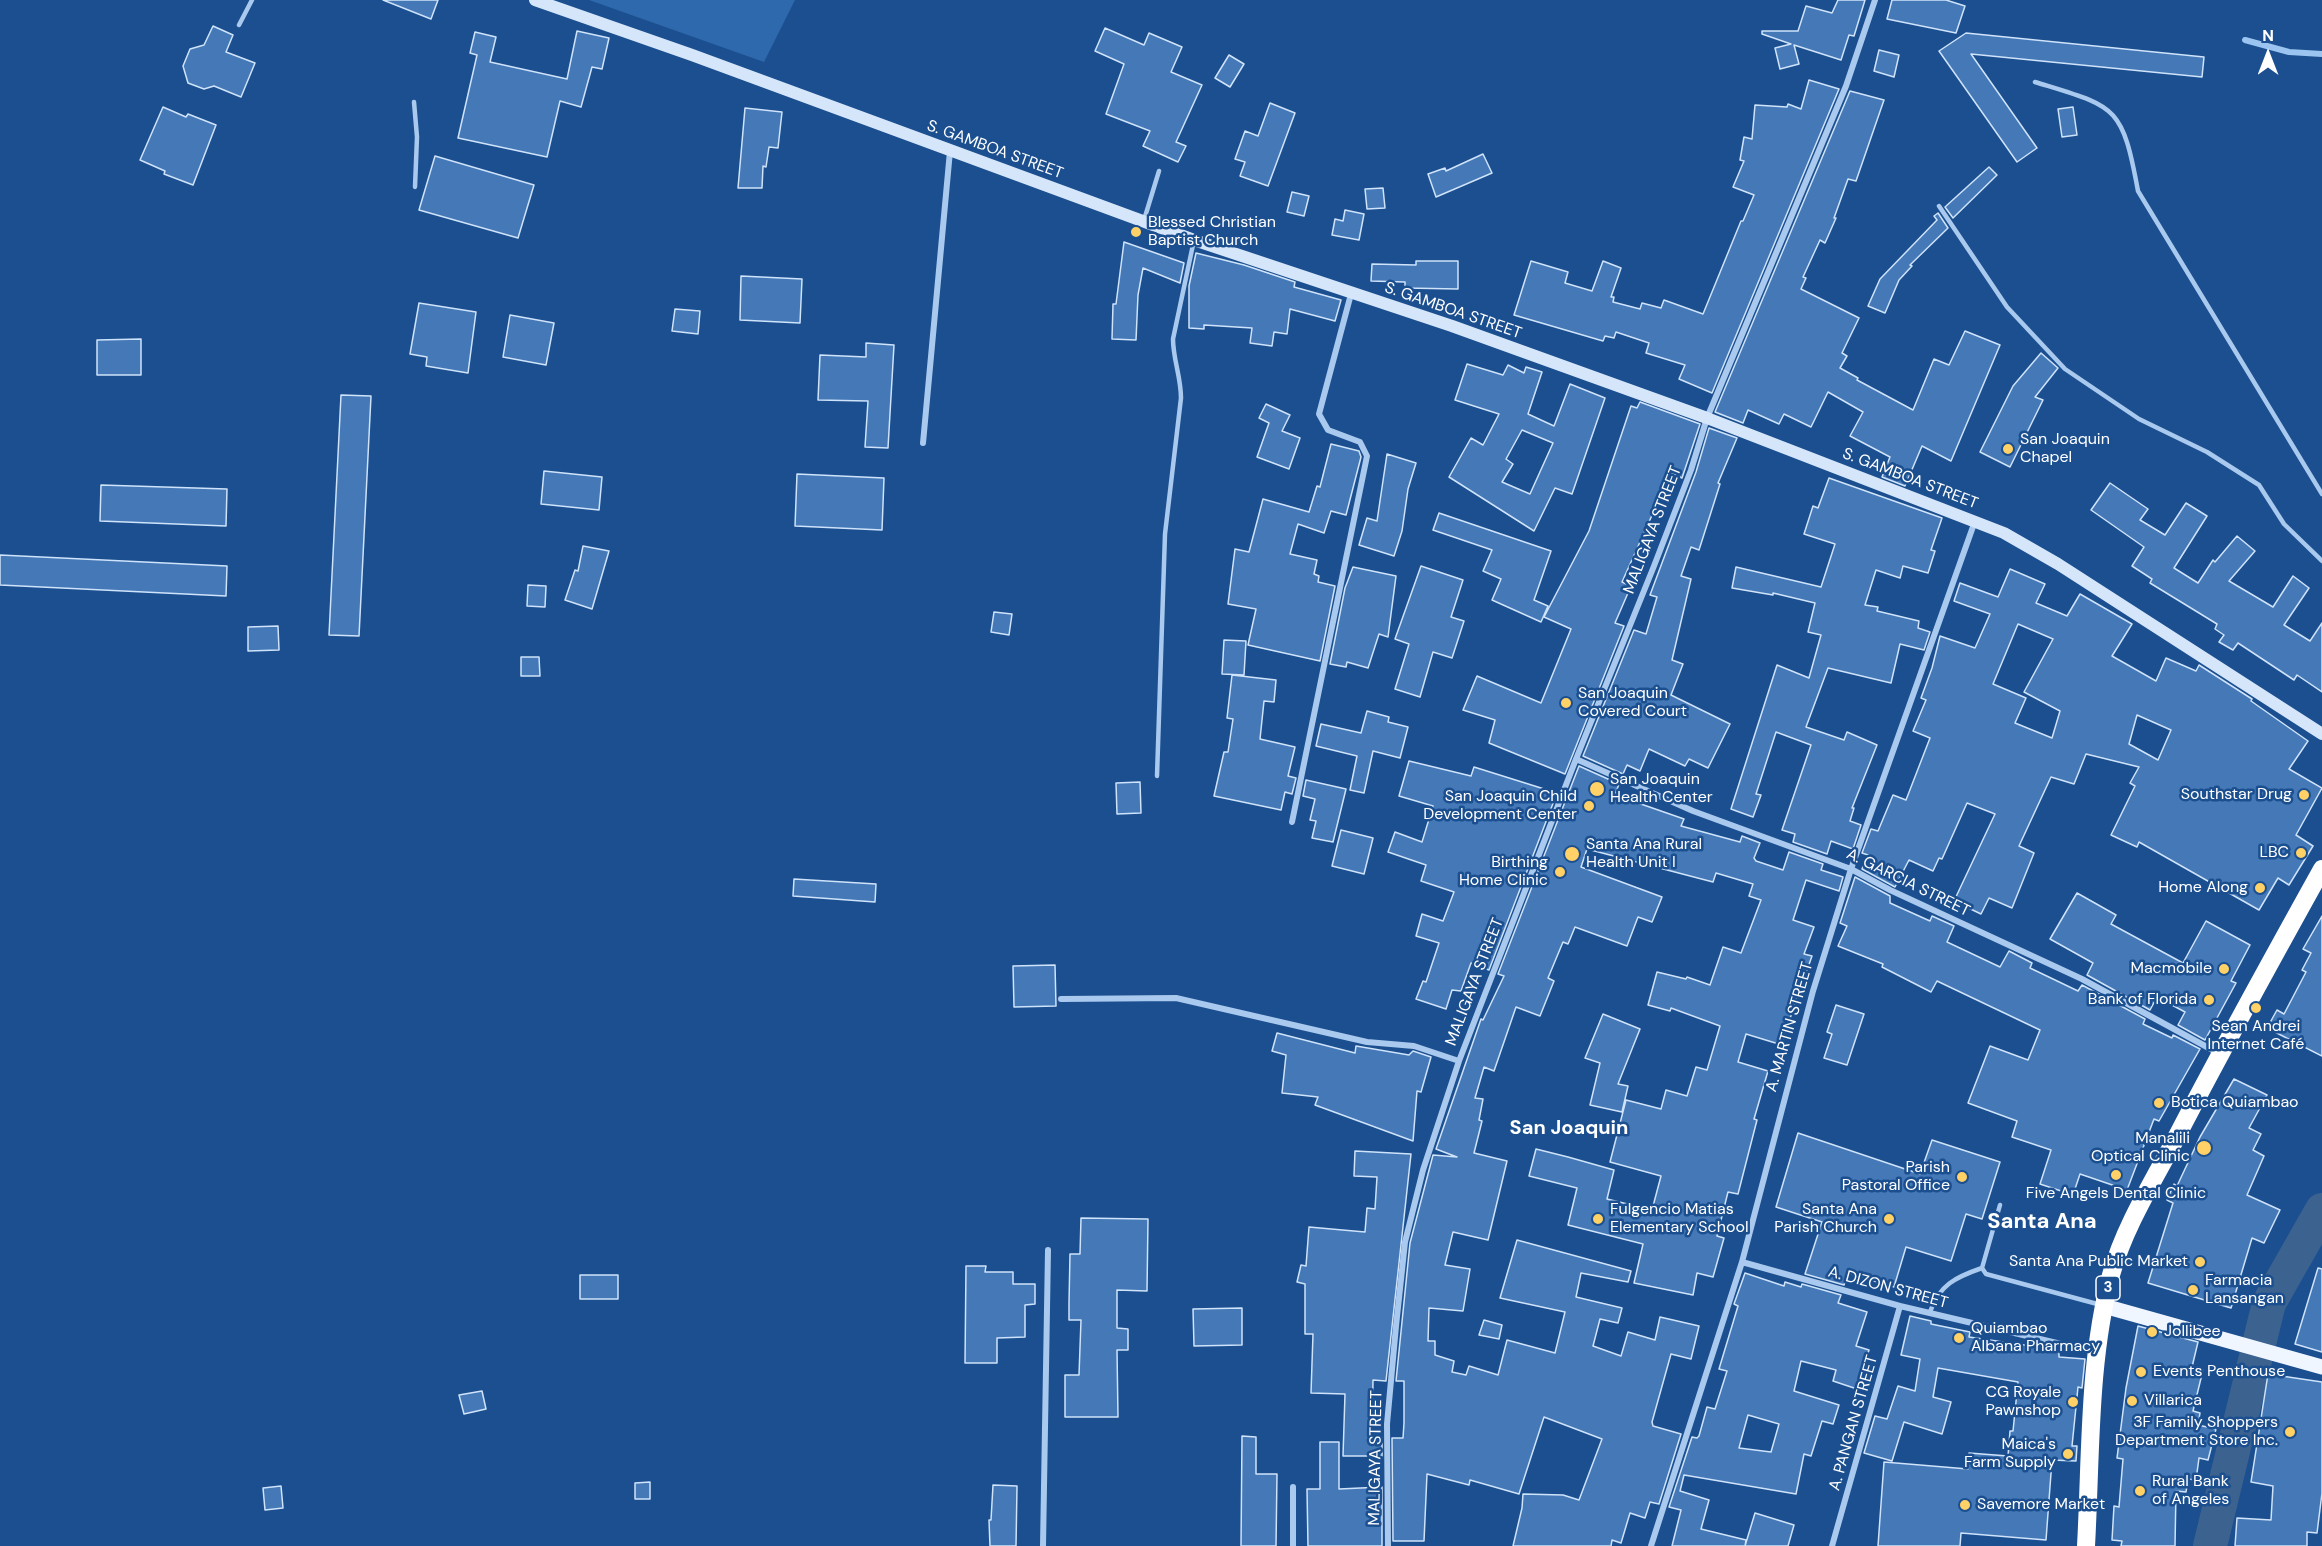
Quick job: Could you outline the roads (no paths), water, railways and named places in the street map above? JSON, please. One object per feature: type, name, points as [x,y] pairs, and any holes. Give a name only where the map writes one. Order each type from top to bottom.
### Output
[{"type":"highway","name":"3","points":[[2086,1546],[2098,1353],[2104,1306],[2112,1273],[2138,1208],[2219,1054],[2322,869]]},
{"type":"main road","name":"S. GAMBOA STREET","points":[[536,0],[1194,240],[1452,326],[1707,418],[1975,521],[2004,533],[2058,564],[2322,734]]},
{"type":"main road","points":[[2104,1306],[2322,1367]]},
{"type":"street","name":"MALIGAYA STREET","points":[[1388,1546],[1387,1424],[1405,1242],[1424,1170],[1459,1061],[1691,470],[1707,418],[1846,86],[1875,0]]},
{"type":"street","points":[[922,443],[950,151]]},
{"type":"street","points":[[1292,822],[1367,456],[1360,442],[1328,430],[1319,414],[1351,294]]},
{"type":"street","name":"A. MARTIN STREET","points":[[1652,1546],[1742,1262],[1813,991],[1851,869],[1975,521]]},
{"type":"street","name":"A. GARCIA STREET","points":[[1576,759],[1693,811],[1851,869],[1890,890],[2082,979],[2219,1054]]},
{"type":"street","points":[[1060,999],[1176,998],[1367,1042],[1414,1046],[1459,1061]]},
{"type":"street","points":[[1043,1546],[1048,1250]]},
{"type":"street","name":"A. DIZON STREET","points":[[1742,1262],[1900,1306],[2098,1353]]},
{"type":"street","name":"A. PANGAN STREET","points":[[1832,1546],[1900,1306]]},
{"type":"street","points":[[1293,1487],[1293,1546]]},
{"type":"lane","points":[[239,25],[252,0]]},
{"type":"lane","points":[[2035,82],[2095,101],[2116,116],[2129,144],[2138,191],[2322,494]]},
{"type":"lane","points":[[414,102],[417,137],[415,187]]},
{"type":"lane","points":[[1144,220],[1159,171]]},
{"type":"lane","points":[[1940,206],[2007,307],[2065,369],[2139,419],[2207,452],[2259,485],[2284,524],[2322,561]]},
{"type":"lane","points":[[1157,776],[1165,534],[1181,398],[1181,383],[1173,351],[1173,339],[1194,240]]},
{"type":"lane","points":[[2000,1205],[1982,1268],[1986,1274],[2104,1306]]},
{"type":"lane","points":[[1930,1312],[1933,1302],[1954,1278],[1982,1268]]},
{"type":"waterway","points":[[2245,40],[2289,52],[2322,54]]},
{"type":"waterway","points":[[2210,1546],[2269,1303],[2322,1210]]},
{"type":"place","name":"Blessed Christian Baptist Church","points":[[1136,232]]},
{"type":"place","name":"San Joaquin Chapel","points":[[2008,449]]},
{"type":"place","name":"San Joaquin Covered Court","points":[[1566,703]]},
{"type":"place","name":"San Joaquin Health Center","points":[[1597,789]]},
{"type":"place","name":"Southstar Drug","points":[[2304,795]]},
{"type":"place","name":"San Joaquin Child Development Center","points":[[1589,806]]},
{"type":"place","name":"LBC","points":[[2301,853]]},
{"type":"place","name":"Santa Ana Rural Health Unit I","points":[[1572,854]]},
{"type":"place","name":"Birthing Home Clinic","points":[[1560,872]]},
{"type":"place","name":"Home Along","points":[[2260,888]]},
{"type":"place","name":"Macmobile","points":[[2224,969]]},
{"type":"place","name":"Bank of Florida","points":[[2209,1000]]},
{"type":"place","name":"Sean Andrei Internet Café","points":[[2256,1008]]},
{"type":"place","name":"Botica Quiambao","points":[[2159,1103]]},
{"type":"place","name":"Manalili Optical Clinic","points":[[2204,1148]]},
{"type":"place","name":"Five Angels Dental Clinic","points":[[2116,1175]]},
{"type":"place","name":"Parish Pastoral Office","points":[[1962,1177]]},
{"type":"place","name":"Fulgencio Matias Elementary School","points":[[1598,1219]]},
{"type":"place","name":"Santa Ana Parish Church","points":[[1889,1219]]},
{"type":"place","name":"Santa Ana Public Market","points":[[2200,1262]]},
{"type":"place","name":"Farmacia Lansangan","points":[[2193,1290]]},
{"type":"place","name":"Jollibee","points":[[2152,1332]]},
{"type":"place","name":"Quiambao Albana Pharmacy","points":[[1959,1338]]},
{"type":"place","name":"Events Penthouse","points":[[2141,1372]]},
{"type":"place","name":"Villarica","points":[[2132,1401]]},
{"type":"place","name":"CG Royale Pawnshop","points":[[2073,1402]]},
{"type":"place","name":"3F Family Shoppers Department Store Inc.","points":[[2290,1432]]},
{"type":"place","name":"Maica's Farm Supply","points":[[2068,1454]]},
{"type":"place","name":"Rural Bank of Angeles","points":[[2140,1491]]},
{"type":"place","name":"Savemore Market","points":[[1965,1505]]},
{"type":"district","name":"San Joaquin","points":[[1569,1129]]},
{"type":"district","name":"Santa Ana","points":[[2042,1222]]}]
